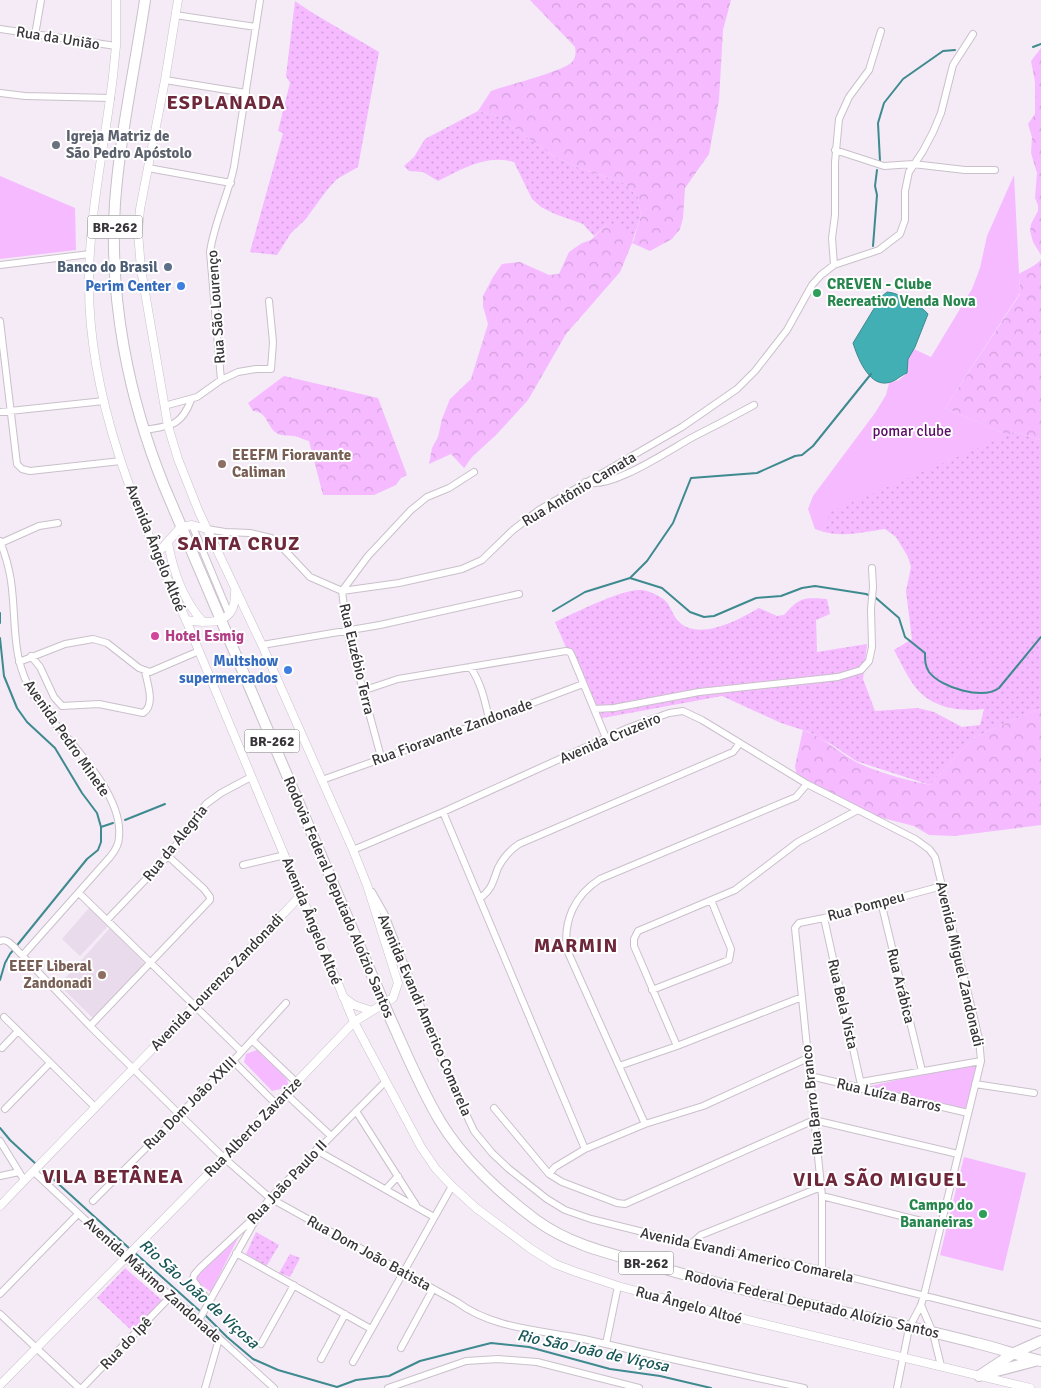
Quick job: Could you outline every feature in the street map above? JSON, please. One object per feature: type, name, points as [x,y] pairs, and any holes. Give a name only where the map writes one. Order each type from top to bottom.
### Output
[{"type":"highway","name":"Rodovia Federal Deputado Aloízio Santos","points":[[145,0],[120,157],[115,205],[116,269],[122,331],[131,386],[155,466],[181,527],[225,617],[388,999],[387,1011],[420,1085],[441,1123],[482,1173],[518,1206],[554,1232],[592,1248],[706,1280],[933,1333],[1039,1361]]},
{"type":"highway","points":[[979,1376],[1014,1353],[1041,1341]]},
{"type":"highway","points":[[979,1376],[1039,1361]]},
{"type":"street","points":[[35,35],[41,0]]},
{"type":"street","name":"Avenida Ângelo Altoé","points":[[116,0],[116,46],[111,98],[90,254],[89,295],[92,336],[104,401],[121,461],[156,555],[186,620],[354,1022]]},
{"type":"street","name":"Avenida Evandi Americo Comarela","points":[[178,0],[165,80],[140,209],[138,248],[168,426],[178,459],[207,529],[234,590],[262,645],[367,885],[385,915],[449,1078],[474,1131],[492,1153],[530,1187],[565,1210],[591,1220],[691,1244],[822,1270],[1041,1325]]},
{"type":"street","name":"Rua São Lourenço","points":[[221,380],[210,252],[214,233],[231,183],[260,0]]},
{"type":"street","points":[[175,14],[256,27]]},
{"type":"street","name":"Rua da União","points":[[0,29],[116,46]]},
{"type":"street","points":[[881,31],[869,70],[849,97],[839,119],[835,150],[835,215],[832,238],[834,265],[879,250],[900,234],[905,220],[906,180],[913,164],[923,151],[941,113],[953,65],[973,34]]},
{"type":"street","points":[[165,80],[246,93]]},
{"type":"street","points":[[0,93],[25,96],[111,98]]},
{"type":"street","points":[[835,150],[884,166],[913,164],[965,170],[995,170]]},
{"type":"street","points":[[148,168],[231,183]]},
{"type":"street","points":[[0,265],[90,254]]},
{"type":"street","name":"Rua Antônio Camata","points":[[342,591],[399,583],[471,566],[482,560],[524,520],[715,406],[738,389],[756,371],[788,330],[812,285],[821,274],[834,265]]},
{"type":"street","points":[[164,406],[191,400],[209,390],[221,380],[238,372],[256,368],[271,369],[273,342],[269,301]]},
{"type":"street","points":[[0,321],[17,464],[22,469],[30,471],[121,461]]},
{"type":"street","points":[[144,430],[168,426],[180,420],[191,400]]},
{"type":"street","points":[[0,412],[104,401]]},
{"type":"street","points":[[585,482],[596,484],[604,482],[640,467],[754,405]]},
{"type":"street","name":"Rua Euzébio Terra","points":[[381,758],[347,630],[342,591],[368,556],[411,510],[427,497],[449,488],[474,472]]},
{"type":"street","points":[[0,542],[39,526],[58,524]]},
{"type":"street","points":[[192,526],[225,617]]},
{"type":"street","points":[[156,555],[181,527],[192,526],[225,532],[250,533],[271,538],[310,576],[342,591]]},
{"type":"street","name":"Avenida Pedro Minete","points":[[0,542],[11,579],[14,630],[19,662],[24,675],[36,698],[74,744],[107,793],[117,816],[120,837],[116,848],[79,893],[23,955]]},
{"type":"street","points":[[168,543],[183,590],[195,613],[203,622]]},
{"type":"street","points":[[594,709],[614,708],[699,692],[838,677],[861,670],[869,661],[872,647],[872,568]]},
{"type":"street","points":[[186,620],[210,623],[225,617],[234,603],[234,590]]},
{"type":"street","points":[[262,645],[401,620],[519,594]]},
{"type":"street","points":[[19,662],[65,644],[94,639],[107,643],[145,671],[150,672],[199,651]]},
{"type":"street","points":[[362,691],[398,679],[566,650],[572,656],[606,738]]},
{"type":"street","points":[[32,656],[40,666],[56,702],[66,707],[99,704],[143,713],[147,711],[150,704],[145,671]]},
{"type":"street","points":[[476,674],[480,665]]},
{"type":"street","points":[[470,667],[476,674],[489,719]]},
{"type":"street","name":"Rua Fioravante Zandonade","points":[[322,780],[583,684]]},
{"type":"street","name":"Avenida Cruzeiro","points":[[353,850],[443,812],[606,738],[653,719],[677,711],[683,711],[691,713],[807,784],[915,840],[929,849],[935,857]]},
{"type":"street","points":[[480,898],[492,887],[505,856],[519,844],[733,752],[740,743]]},
{"type":"street","name":"Rua da Alegria","points":[[107,920],[168,856],[206,804],[221,793],[252,777]]},
{"type":"street","points":[[644,1124],[567,950],[568,921],[577,901],[587,888],[600,879],[796,797],[807,784]]},
{"type":"street","points":[[677,1046],[634,946],[636,933],[640,929],[735,890],[798,842],[856,811]]},
{"type":"street","points":[[443,812],[585,1149]]},
{"type":"street","points":[[243,865],[285,855]]},
{"type":"street","points":[[90,1026],[210,900],[209,894],[168,856]]},
{"type":"street","name":"Avenida Miguel Zandonadi","points":[[909,1328],[924,1295],[981,1061],[979,1039],[935,857]]},
{"type":"street","points":[[354,1022],[388,999],[398,983],[367,885]]},
{"type":"street","name":"Rua Pompeu","points":[[795,931],[796,925],[799,923],[942,886]]},
{"type":"street","points":[[79,893],[241,1051]]},
{"type":"street","name":"Avenida Lourenzo Zandonadi","points":[[0,1206],[94,1107],[195,1007],[301,895]]},
{"type":"street","points":[[652,990],[729,960],[731,950],[710,900]]},
{"type":"street","name":"Rua Arábica","points":[[880,902],[922,1071]]},
{"type":"street","name":"Rua Bela Vista","points":[[824,918],[861,1085]]},
{"type":"street","name":"Rua Barro Branco","points":[[795,931],[822,1196],[822,1270]]},
{"type":"street","name":"Rua Dom João Batista","points":[[0,941],[8,941],[23,955],[90,1026],[179,1114],[224,1158],[270,1198],[479,1316],[804,1388]]},
{"type":"street","points":[[343,997],[369,1013]]},
{"type":"street","points":[[619,1066],[677,1046],[802,997]]},
{"type":"street","name":"Rua Dom João XXIII","points":[[93,1201],[232,1061],[286,1003]]},
{"type":"street","points":[[363,1039],[369,1013]]},
{"type":"street","points":[[4,1017],[94,1107]]},
{"type":"street","name":"Rua Ângelo Altoé","points":[[354,1022],[421,1147],[436,1169],[476,1208],[531,1250],[555,1264],[618,1286],[715,1312],[1030,1388]]},
{"type":"street","name":"Rua Alberto Zavarize","points":[[128,1256],[354,1022]]},
{"type":"street","points":[[2,1048],[18,1031]]},
{"type":"street","points":[[252,1040],[296,1082]]},
{"type":"street","points":[[549,1174],[555,1167],[585,1149],[644,1124],[691,1111],[808,1058]]},
{"type":"street","points":[[232,1061],[276,1104]]},
{"type":"street","points":[[861,1085],[922,1071],[981,1061]]},
{"type":"street","points":[[5,1109],[50,1064]]},
{"type":"street","name":"Rua Luíza Barros","points":[[810,1076],[861,1085],[968,1114]]},
{"type":"street","name":"Rua João Paulo II","points":[[209,1302],[195,1284],[193,1280],[194,1275],[259,1213],[270,1198],[316,1150],[385,1082]]},
{"type":"street","points":[[975,1084],[1034,1093]]},
{"type":"street","points":[[286,1094],[331,1136]]},
{"type":"street","points":[[494,1108],[549,1174],[562,1182],[617,1204],[625,1204],[814,1120],[958,1154]]},
{"type":"street","points":[[356,1111],[417,1207]]},
{"type":"street","points":[[0,1142],[24,1180]]},
{"type":"street","points":[[316,1150],[434,1217]]},
{"type":"street","name":"Avenida Máximo Zandonade","points":[[35,1169],[78,1214],[128,1256],[170,1298],[200,1318],[219,1339],[274,1388]]},
{"type":"street","points":[[0,1176],[19,1172]]},
{"type":"street","points":[[386,1189],[398,1176]]},
{"type":"street","points":[[353,1362],[452,1186]]},
{"type":"street","points":[[691,1244],[701,1235],[821,1187]]},
{"type":"street","points":[[822,1196],[941,1226]]},
{"type":"street","points":[[200,1318],[259,1213]]},
{"type":"street","points":[[0,1294],[78,1214]]},
{"type":"street","points":[[236,1254],[371,1329]]},
{"type":"street","points":[[0,1385],[128,1256]]},
{"type":"street","points":[[261,1344],[294,1285]]},
{"type":"street","points":[[606,1344],[618,1286]]},
{"type":"street","points":[[401,1348],[433,1289]]},
{"type":"street","name":"Rua do Ipê","points":[[80,1388],[170,1298]]},
{"type":"street","points":[[921,1305],[933,1333],[941,1366]]},
{"type":"street","points":[[0,1314],[80,1388]]},
{"type":"street","points":[[321,1360],[345,1314]]},
{"type":"street","points":[[898,1388],[909,1328]]},
{"type":"street","points":[[205,1388],[219,1339]]},
{"type":"street","points":[[388,1388],[466,1361],[498,1358],[537,1362],[639,1388]]},
{"type":"shaded area","points":[[89,908],[108,926],[80,956],[62,939]]},
{"type":"shaded area","name":"EEEF Liberal Zandonadi","points":[[110,928],[146,965],[95,1020],[59,985]]},
{"type":"green space","points":[[530,0],[731,0],[723,30],[719,100],[709,154],[685,188],[683,218],[680,229],[672,239],[650,251],[632,243],[620,272],[566,334],[528,400],[496,435],[472,457],[464,468],[451,454],[429,464],[432,448],[438,437],[442,419],[450,399],[471,379],[488,324],[483,306],[483,296],[502,264],[520,262],[549,275],[559,274],[569,252],[582,243],[591,240],[607,224],[622,225],[633,242],[641,216],[638,197],[624,183],[577,167],[552,155],[497,116],[478,111],[491,91],[557,70],[572,62],[574,58],[576,53],[575,47]]},
{"type":"green space","points":[[295,1],[379,52],[358,167],[337,179],[305,220],[291,233],[277,255],[250,252],[283,133],[278,131],[290,83],[286,76]]},
{"type":"green space","points":[[1041,48],[1041,255],[1033,242],[1030,231],[1031,224],[1038,211],[1038,205],[1035,198],[1037,173],[1031,153],[1032,137],[1028,124],[1035,114],[1035,82],[1031,61]]},
{"type":"green space","points":[[478,111],[497,116],[552,155],[577,167],[624,183],[638,197],[641,216],[632,242],[607,224],[594,236],[583,224],[541,207],[532,199],[514,162],[503,160],[484,161],[438,181],[423,172],[409,171],[404,166],[414,157],[425,139]]},
{"type":"green space","name":"pomar clube","points":[[1014,175],[1020,293],[945,408],[1008,435],[827,513],[830,523],[821,531],[815,529],[808,509],[813,496],[875,413],[886,395],[889,383],[899,380],[907,373],[908,359],[914,349],[931,357],[972,289],[980,268],[987,236]]},
{"type":"green space","points":[[0,176],[75,208],[76,250],[0,259]]},
{"type":"green space","points":[[1041,259],[1041,440],[1014,432],[1008,435],[945,408],[1020,294],[1019,274],[1034,266]]},
{"type":"green space","points":[[284,376],[378,398],[407,475],[401,478],[396,485],[374,495],[323,495],[309,441],[294,436],[277,434],[264,416],[253,411],[248,403]]},
{"type":"green space","points":[[1014,432],[1041,440],[1041,709],[973,738],[930,785],[856,761],[809,732],[781,723],[722,696],[597,719],[555,622],[610,597],[644,590],[664,599],[675,617],[683,625],[693,629],[704,630],[728,624],[759,608],[777,616],[784,615],[798,602],[807,598],[827,599],[830,614],[816,620],[817,652],[867,644],[863,679],[875,711],[918,708],[934,712],[962,727],[980,725],[984,709],[966,710],[947,707],[923,695],[910,679],[894,650],[912,639],[906,591],[911,567],[908,557],[896,537],[885,529],[845,534],[821,531],[830,523],[826,513]]},
{"type":"green space","points":[[1041,709],[1041,825],[954,836],[929,835],[914,826],[867,814],[797,777],[795,766],[803,730],[865,766],[893,776],[930,785],[973,738]]},
{"type":"green space","points":[[257,1050],[287,1079],[288,1084],[285,1088],[272,1091],[244,1062],[246,1054]]},
{"type":"green space","points":[[980,1061],[968,1113],[862,1088]]},
{"type":"green space","name":"Campo do Bananeiras","points":[[964,1157],[1026,1173],[1003,1271],[940,1255]]},
{"type":"green space","points":[[256,1232],[279,1245],[266,1267],[246,1254]]},
{"type":"green space","points":[[240,1234],[211,1292],[196,1281],[196,1277]]},
{"type":"green space","points":[[290,1254],[300,1258],[290,1277],[279,1273]]},
{"type":"green space","points":[[125,1268],[164,1302],[133,1332],[97,1298]]},
{"type":"water","points":[[887,292],[897,294],[909,300],[928,314],[915,347],[908,359],[907,373],[886,383],[874,379],[864,369],[853,343],[881,297]]},
{"type":"waterway","points":[[1033,47],[1041,44]]},
{"type":"waterway","points":[[880,161],[878,123],[884,103],[903,79],[943,51],[955,50]]},
{"type":"waterway","points":[[873,246],[877,170]]},
{"type":"waterway","points":[[553,611],[585,592],[630,578],[647,561],[673,523],[691,478],[757,473],[795,456],[802,455],[813,446],[871,374]]},
{"type":"waterway","points":[[630,578],[662,588],[690,612],[704,617],[714,616],[756,598],[781,596],[802,588],[815,586],[866,594],[876,598],[899,618],[905,637],[925,653],[927,667],[935,678],[952,687],[973,692],[983,693],[999,688],[1041,637]]},
{"type":"waterway","name":"Rio São João de Viçosa","points":[[0,613],[0,623]]},
{"type":"waterway","name":"Rio São João de Viçosa","points":[[0,638],[4,676],[17,708],[27,722],[55,748],[82,793],[97,813],[101,827],[101,842],[98,850],[87,859],[10,954],[0,980]]},
{"type":"waterway","points":[[125,820],[165,804]]},
{"type":"waterway","points":[[101,827],[113,823]]},
{"type":"waterway","name":"Rio São João de Viçosa","points":[[0,1128],[37,1165]]},
{"type":"waterway","name":"Rio São João de Viçosa","points":[[41,1168],[130,1249]]},
{"type":"waterway","name":"Rio São João de Viçosa","points":[[134,1252],[201,1312]]},
{"type":"waterway","name":"Rio São João de Viçosa","points":[[205,1315],[253,1359],[278,1370],[337,1387],[356,1380],[389,1376],[420,1361],[491,1343],[529,1347],[610,1369],[660,1376],[711,1388]]},
{"type":"place","name":"Igreja Matriz de São Pedro Apóstolo","points":[[56,145]]},
{"type":"place","name":"Banco do Brasil","points":[[168,267]]},
{"type":"place","name":"Perim Center","points":[[181,286]]},
{"type":"place","name":"CREVEN - Clube Recreativo Venda Nova","points":[[817,293]]},
{"type":"place","name":"EEEFM Fioravante Caliman","points":[[222,464]]},
{"type":"place","name":"Hotel Esmig","points":[[155,636]]},
{"type":"place","name":"Multshow supermercados","points":[[288,670]]},
{"type":"place","name":"EEEF Liberal Zandonadi","points":[[102,975]]},
{"type":"place","name":"Campo do Bananeiras","points":[[983,1214]]},
{"type":"district","name":"ESPLANADA","points":[[226,102]]},
{"type":"district","name":"SANTA CRUZ","points":[[239,543]]},
{"type":"district","name":"MARMIN","points":[[576,945]]},
{"type":"district","name":"VILA BETÂNEA","points":[[113,1176]]},
{"type":"district","name":"VILA SÃO MIGUEL","points":[[880,1179]]}]
